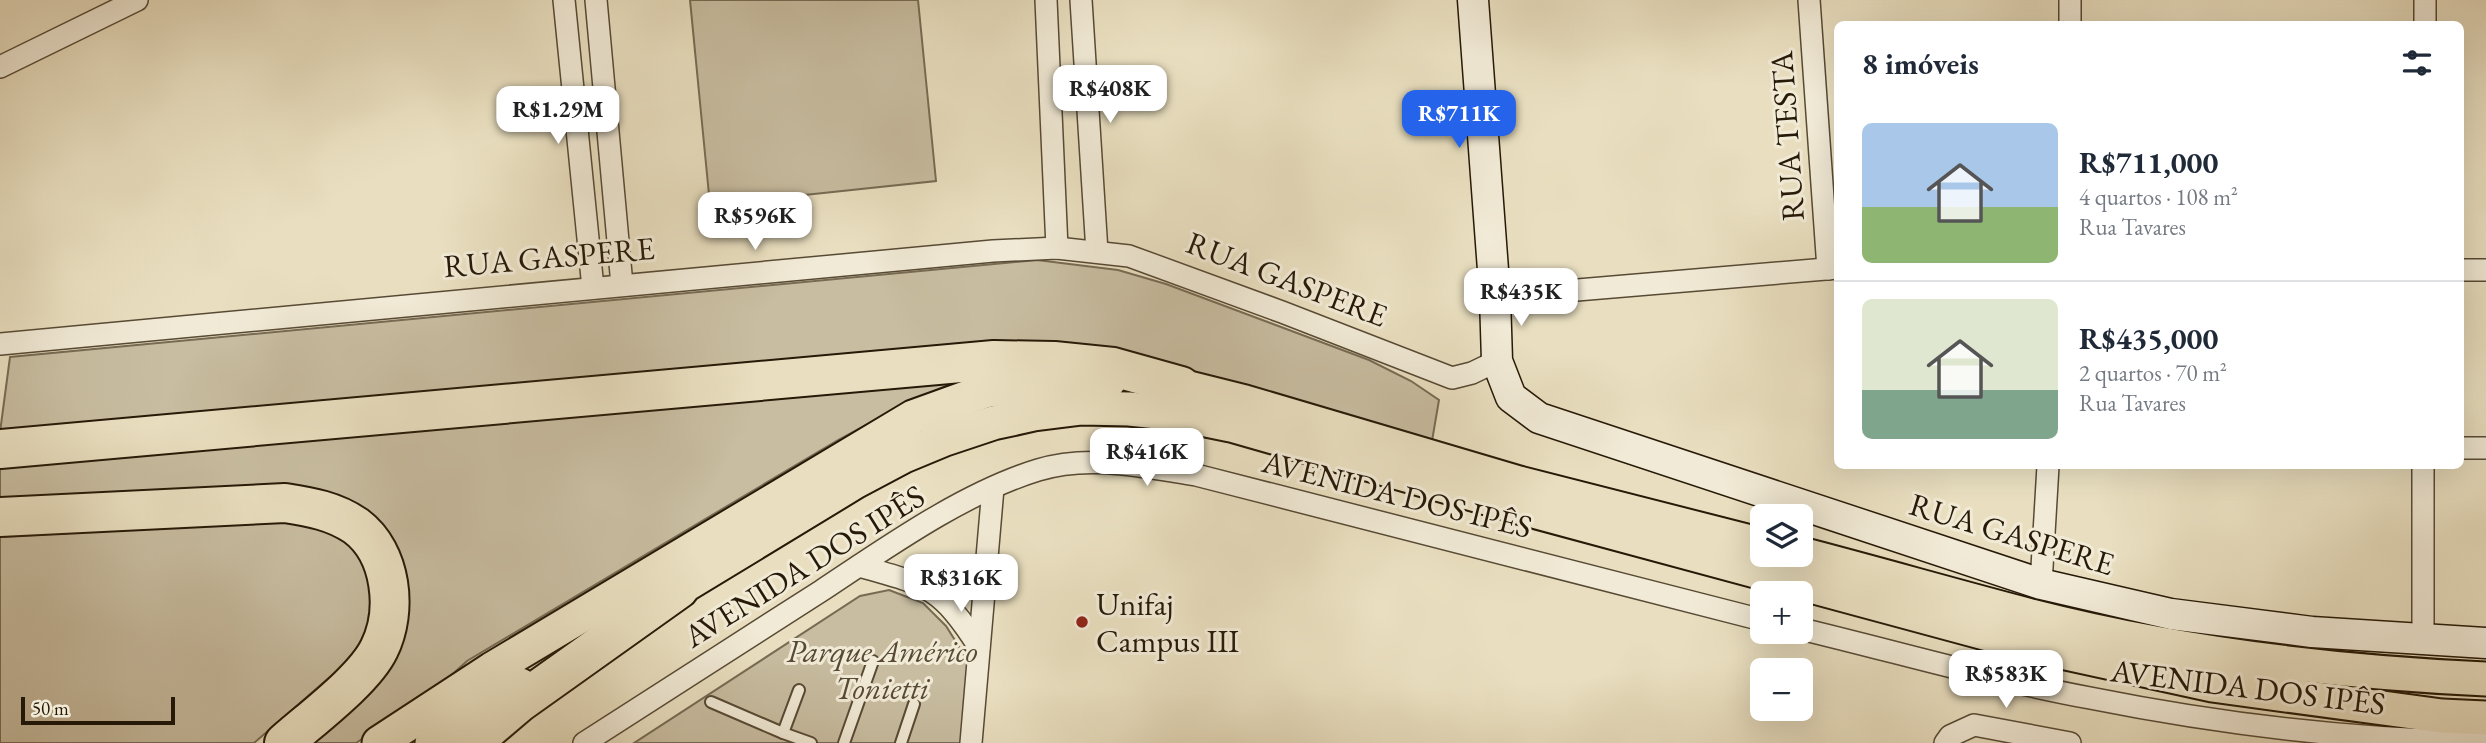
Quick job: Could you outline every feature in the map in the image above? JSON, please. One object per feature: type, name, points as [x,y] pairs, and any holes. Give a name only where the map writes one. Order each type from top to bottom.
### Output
[{"type":"highway","points":[[0,449],[994,360],[1054,361],[1113,367],[1181,386]]},
{"type":"highway","points":[[0,517],[285,503],[316,507],[357,527],[372,543],[385,571],[391,600],[388,625],[379,650],[355,678],[284,743]]},
{"type":"highway","points":[[471,743],[519,704],[679,589]]},
{"type":"main road","points":[[379,743],[492,669],[912,417],[985,391],[1044,382],[1099,380],[1181,386],[1519,483],[1750,542]]},
{"type":"main road","points":[[432,743],[497,699],[855,482],[904,456],[993,423],[1082,408],[1177,414],[1231,425],[1525,509],[2029,645],[2212,685],[2442,716],[2486,718]]},
{"type":"main road","points":[[1813,557],[2033,617],[2215,653],[2317,667],[2486,679]]},
{"type":"street","points":[[0,67],[136,0]]},
{"type":"street","points":[[564,0],[593,288]]},
{"type":"street","points":[[596,0],[622,285]]},
{"type":"street","points":[[1046,0],[1057,248]]},
{"type":"street","points":[[1081,0],[1097,252]]},
{"type":"street","points":[[1473,0],[1495,297],[1497,361]]},
{"type":"street","name":"RUA TESTA","points":[[1809,0],[1833,268]]},
{"type":"street","points":[[2070,0],[2070,21]]},
{"type":"street","points":[[2425,0],[2425,21]]},
{"type":"street","name":"RUA GASPERE","points":[[0,344],[993,251],[1057,248],[1097,252],[1129,256],[1452,378],[1472,373],[1497,361],[1511,397],[1539,418],[2041,584],[2171,614],[2312,632],[2486,643]]},
{"type":"street","points":[[1495,297],[1833,268]]},
{"type":"street","points":[[2464,270],[2486,270]]},
{"type":"street","points":[[2464,448],[2486,448]]},
{"type":"street","name":"AVENIDA DOS IPÊS","points":[[584,743],[910,533],[993,488],[1040,469],[1087,463],[1138,465],[1196,475],[1750,617]]},
{"type":"street","points":[[2041,584],[2048,469]]},
{"type":"street","points":[[2423,469],[2423,641]]},
{"type":"street","points":[[971,743],[993,488]]},
{"type":"street","points":[[859,566],[917,582],[938,594],[960,616],[979,647]]},
{"type":"street","name":"AVENIDA DOS IPÊS","points":[[1813,632],[2088,698],[2209,719],[2330,734],[2486,742]]},
{"type":"street","points":[[1947,739],[1973,724],[2070,743]]},
{"type":"lane","points":[[844,743],[873,661]]},
{"type":"lane","points":[[783,733],[799,691]]},
{"type":"lane","points":[[711,702],[811,743]]},
{"type":"lane","points":[[901,743],[914,704]]},
{"type":"green space","points":[[690,0],[918,0],[936,181],[710,205]]},
{"type":"green space","points":[[1037,260],[1118,270],[1166,284],[1369,360],[1411,381],[1439,400],[1432,441],[1097,350],[0,432],[10,357]]},
{"type":"green space","points":[[953,383],[905,404],[838,440],[467,661],[436,689],[356,743],[299,743],[391,655],[358,507],[0,503],[0,458]]},
{"type":"green space","points":[[297,520],[324,524],[358,548],[373,593],[368,636],[354,656],[254,743],[0,743],[0,537]]},
{"type":"green space","name":"Parque Américo Tonietti","points":[[889,590],[923,603],[946,626],[968,661],[962,743],[634,743],[860,596]]},
{"type":"place","name":"Unifaj Campus III","points":[[1082,622]]}]
